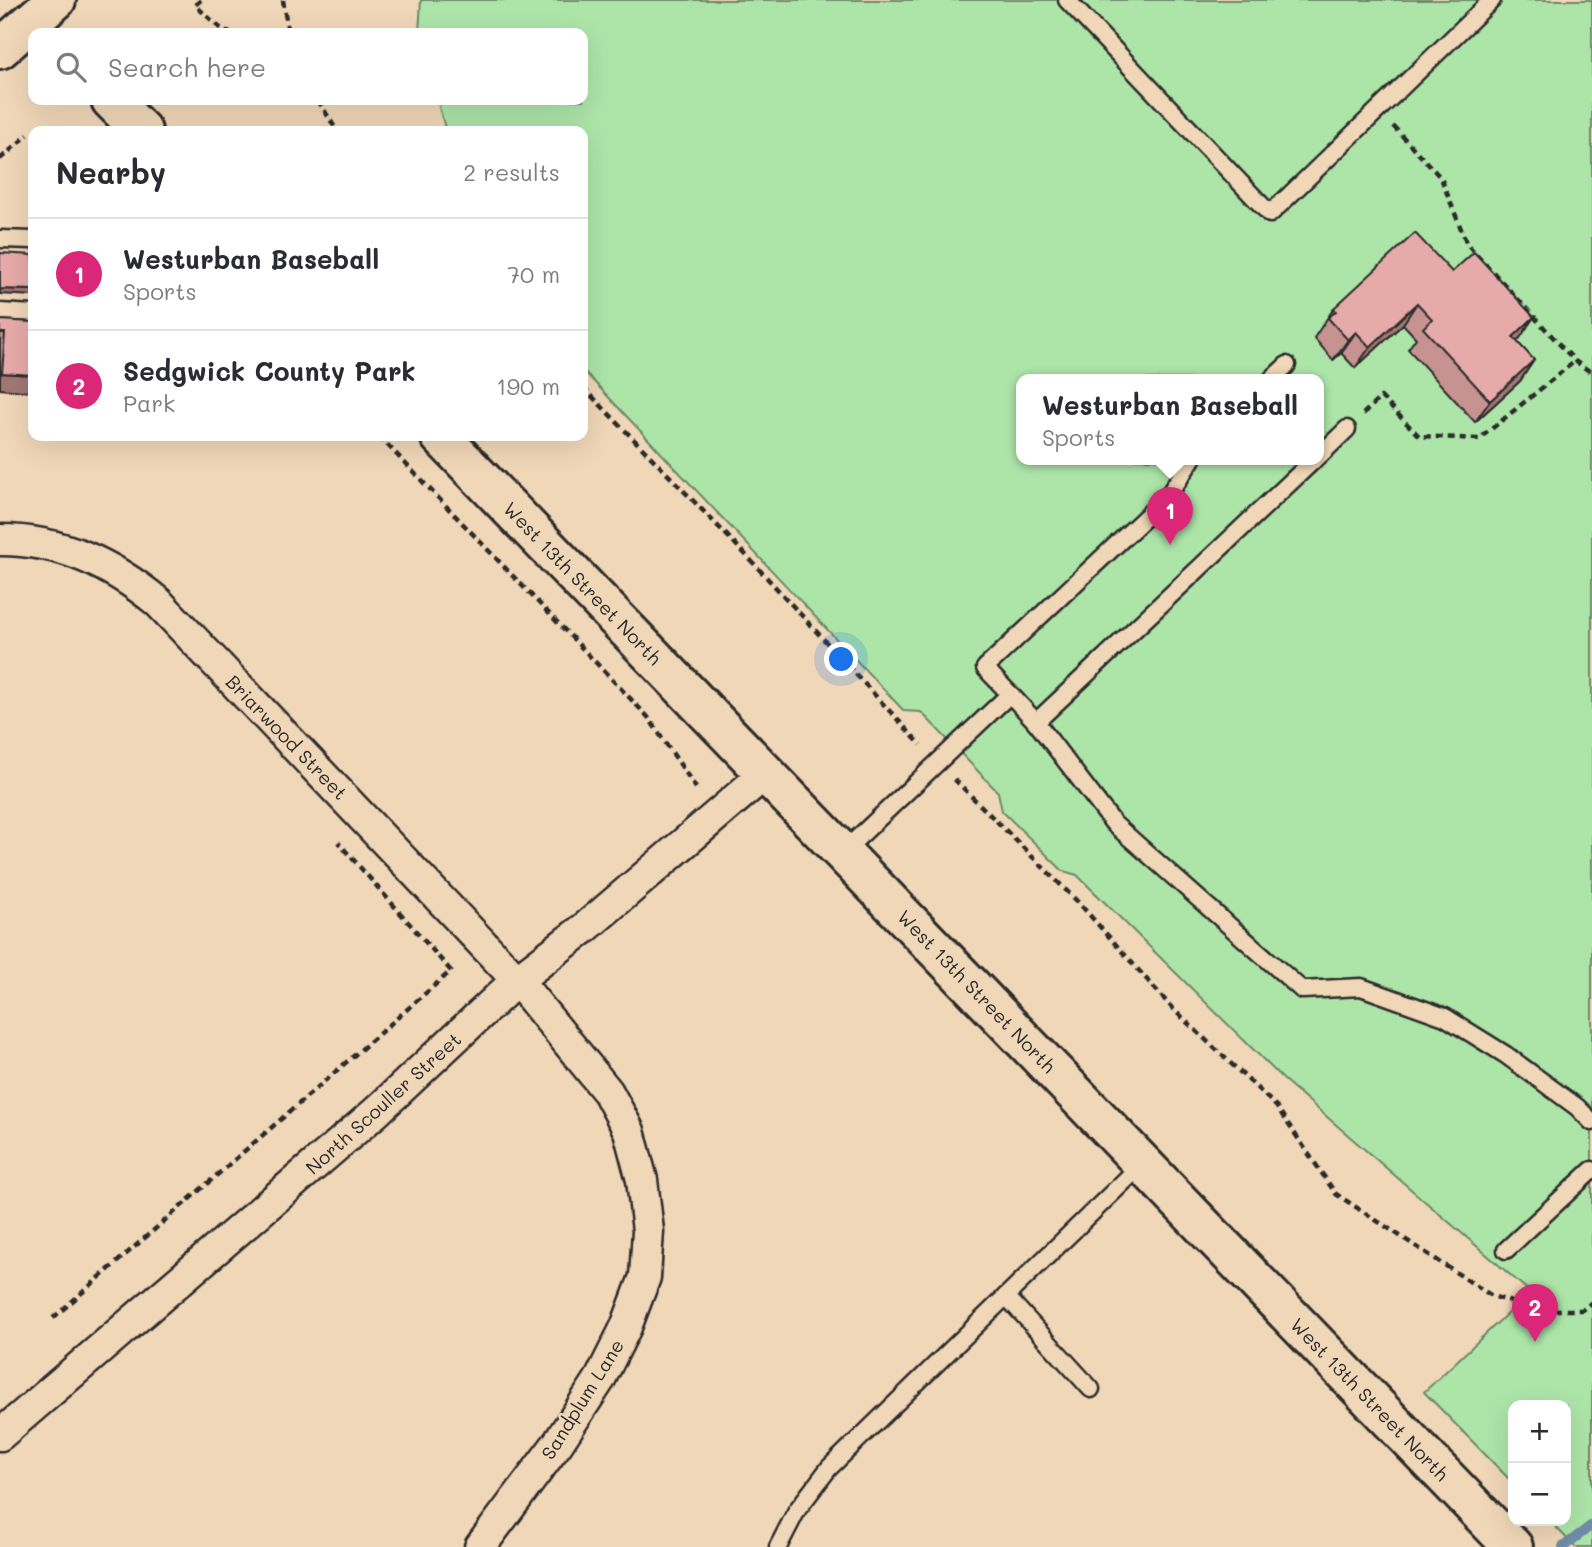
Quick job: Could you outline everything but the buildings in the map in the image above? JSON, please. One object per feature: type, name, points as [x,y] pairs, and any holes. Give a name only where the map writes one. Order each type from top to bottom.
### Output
[{"type":"street","points":[[0,49],[39,13]]},
{"type":"street","points":[[116,105],[137,126]]},
{"type":"street","name":"West 13th Street North","points":[[445,441],[1513,1547]]},
{"type":"street","name":"Briarwood Street","points":[[14,540],[66,549],[102,562],[158,602],[517,980]]},
{"type":"street","name":"North Scouller Street","points":[[0,1435],[376,1112],[517,980],[586,927],[766,773]]},
{"type":"street","name":"Sandplum Lane","points":[[480,1547],[558,1443],[600,1378],[626,1327],[645,1277],[648,1231],[642,1180],[629,1131],[608,1092],[517,980]]},
{"type":"lane","points":[[1066,0],[1270,214],[1492,0]]},
{"type":"lane","points":[[0,239],[28,240]]},
{"type":"lane","points":[[0,313],[28,314]]},
{"type":"lane","points":[[1277,374],[1287,365]]},
{"type":"lane","points":[[1324,451],[1347,429]]},
{"type":"lane","points":[[1188,465],[1168,496],[985,668],[1036,722],[1114,824],[1302,990],[1361,987],[1445,1017],[1506,1055],[1577,1107],[1592,1122]]},
{"type":"lane","points":[[1036,722],[1310,465]]},
{"type":"lane","points":[[843,852],[1010,694]]},
{"type":"lane","points":[[778,1547],[797,1510],[829,1468],[1143,1163]]},
{"type":"lane","points":[[1506,1251],[1592,1170]]},
{"type":"lane","points":[[1006,1296],[1091,1389]]},
{"type":"path","points":[[201,0],[195,5],[221,28]]},
{"type":"path","points":[[283,0],[287,28]]},
{"type":"path","points":[[321,105],[334,126]]},
{"type":"path","points":[[1378,110],[1441,178],[1467,244],[1575,361],[1592,373]]},
{"type":"path","points":[[0,159],[28,135]]},
{"type":"path","points":[[1347,429],[1381,397],[1419,436],[1479,439],[1575,361]]},
{"type":"path","points":[[588,392],[745,554],[937,763],[1079,903],[1173,1009],[1276,1106],[1336,1194],[1492,1296],[1537,1310],[1581,1310],[1592,1302]]},
{"type":"path","points":[[384,441],[648,717],[696,788]]},
{"type":"path","points":[[53,1318],[451,971],[332,836]]},
{"type":"green space","points":[[421,0],[1592,0],[1592,1547],[1575,1547],[1555,1526],[1571,1526],[1571,1400],[1508,1400],[1508,1478],[1424,1392],[1530,1292],[1283,1079],[1077,875],[1063,871],[1002,811],[998,792],[921,712],[904,711],[588,375],[588,126],[445,126],[438,105],[588,105],[588,28],[419,28]]},
{"type":"waterway","points":[[1563,1547],[1592,1525]]},
{"type":"place","name":"Westurban Baseball","points":[[1170,545]]},
{"type":"place","name":"Sedgwick County Park","points":[[1535,1342]]}]
